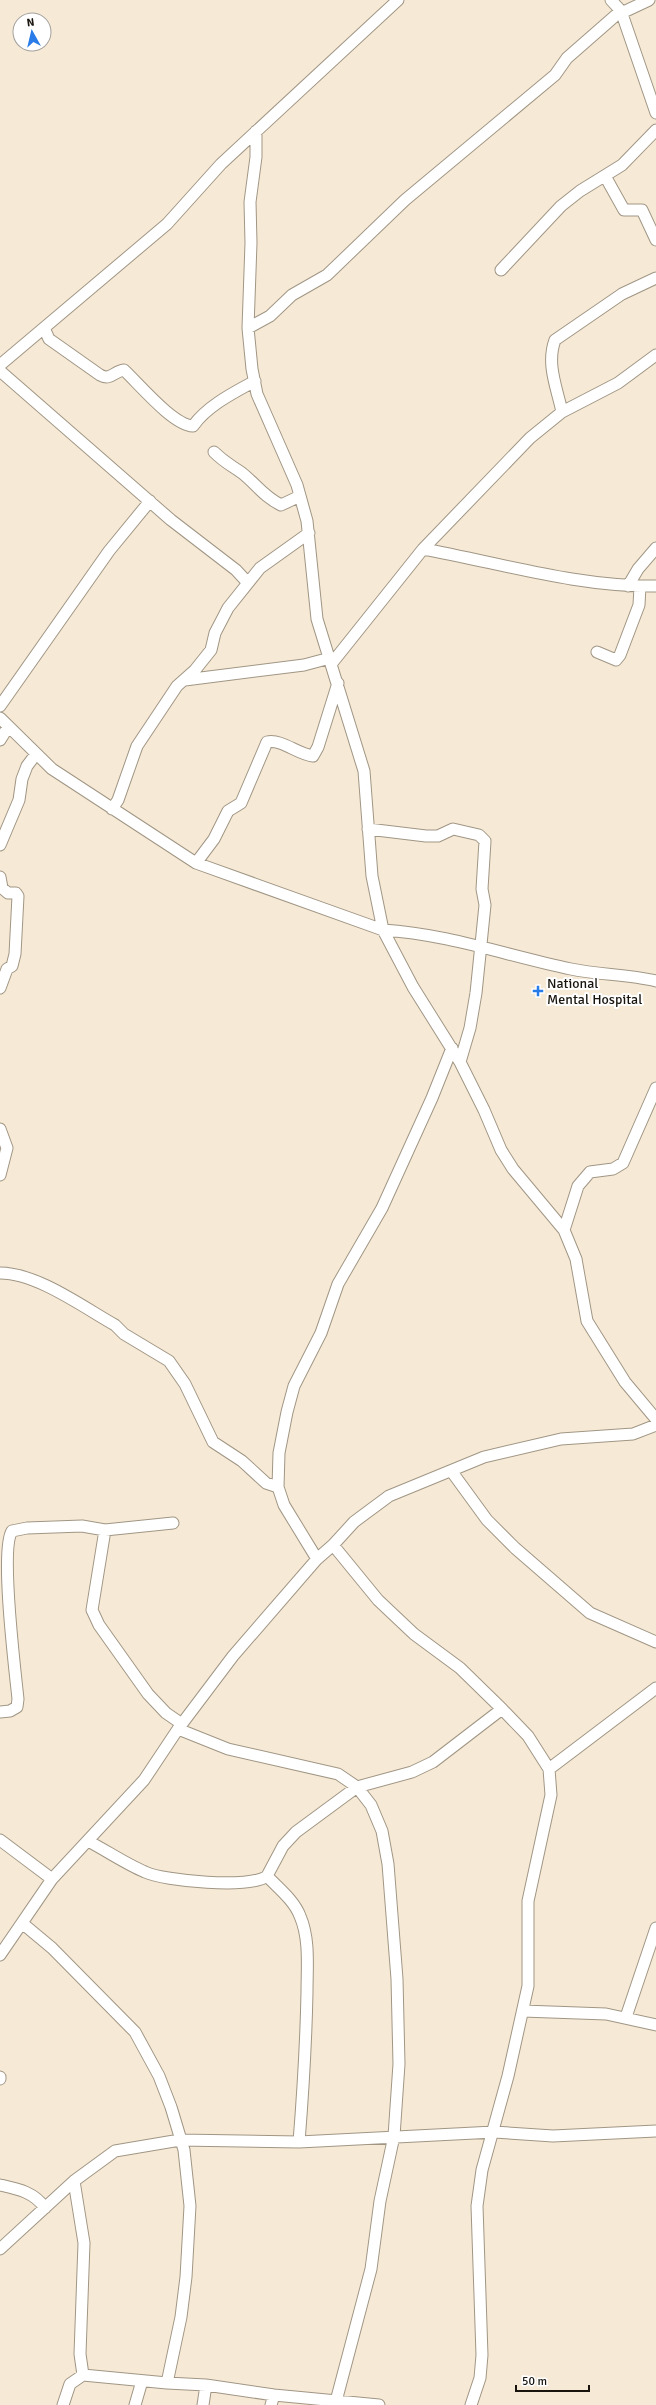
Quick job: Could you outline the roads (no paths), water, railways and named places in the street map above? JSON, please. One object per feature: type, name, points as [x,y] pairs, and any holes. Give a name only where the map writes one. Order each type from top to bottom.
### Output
[{"type":"street","points":[[0,365],[167,224],[221,164],[398,0]]},
{"type":"street","points":[[611,0],[621,11],[656,113]]},
{"type":"street","points":[[248,328],[270,316],[292,295],[327,275],[405,200],[555,75],[567,58],[621,11],[649,0]]},
{"type":"street","points":[[501,270],[561,206],[622,165],[656,130]]},
{"type":"street","points":[[256,131],[256,157],[250,202],[251,243],[248,328],[255,382],[268,422],[300,496],[309,533],[317,619],[364,771],[372,876],[383,930],[413,987],[460,1062],[484,1110],[501,1150],[513,1169],[564,1230],[576,1259],[587,1321],[625,1382],[656,1419]]},
{"type":"street","points":[[605,176],[624,210],[642,210],[656,240]]},
{"type":"street","points":[[562,412],[551,366],[551,349],[555,340],[589,314],[622,294],[656,278]]},
{"type":"street","points":[[44,328],[49,339],[105,378],[111,377],[124,370],[173,416],[187,426],[193,426],[209,410],[230,395],[255,382]]},
{"type":"street","points":[[185,680],[331,661],[423,549],[498,469],[530,438],[562,412],[618,383],[656,355]]},
{"type":"street","points":[[0,371],[150,501],[236,570],[248,583]]},
{"type":"street","points":[[214,452],[229,466],[243,474],[261,493],[275,502],[281,505],[300,496]]},
{"type":"street","points":[[0,706],[109,551],[150,501]]},
{"type":"street","points":[[112,809],[118,800],[137,746],[177,686],[185,680],[211,650],[221,619],[260,568],[309,533]]},
{"type":"street","points":[[628,586],[638,569],[656,548]]},
{"type":"street","points":[[423,549],[564,578],[628,586],[656,586]]},
{"type":"street","points":[[597,652],[611,660],[616,660],[620,655],[639,605],[640,586]]},
{"type":"street","points":[[196,863],[214,839],[228,811],[240,803],[267,742],[273,741],[304,755],[313,756],[318,747],[338,683]]},
{"type":"street","points":[[0,718],[52,769],[196,863],[383,930],[413,932],[479,945],[572,969],[656,981]]},
{"type":"street","points":[[0,740],[8,727]]},
{"type":"street","points":[[0,845],[19,800],[24,773],[36,754]]},
{"type":"street","points":[[368,829],[426,836],[438,836],[453,829],[479,835],[485,841],[482,889],[485,905],[479,945],[476,993],[470,1028],[460,1062]]},
{"type":"street","points":[[0,876],[2,888],[8,893],[16,893],[18,896],[15,954],[12,966],[7,970],[0,988]]},
{"type":"street","points":[[317,1559],[284,1505],[278,1487],[281,1440],[294,1386],[321,1333],[338,1284],[385,1202],[432,1098],[452,1048]]},
{"type":"street","points":[[564,1230],[578,1186],[590,1172],[613,1169],[623,1163],[656,1088]]},
{"type":"street","points":[[0,1129],[8,1148],[0,1174]]},
{"type":"street","points":[[0,1273],[22,1276],[38,1282],[115,1325],[124,1334],[169,1361],[184,1384],[213,1442],[242,1461],[266,1483],[278,1487]]},
{"type":"street","points":[[2,1947],[22,1923],[52,1880],[144,1780],[180,1726],[234,1656],[317,1559],[333,1545],[354,1522],[390,1496],[452,1472],[484,1457],[561,1439],[633,1434],[656,1425]]},
{"type":"street","points":[[452,1472],[487,1520],[515,1548],[590,1613],[605,1622],[656,1642]]},
{"type":"street","points":[[0,1712],[10,1711],[17,1707],[18,1699],[7,1567],[8,1537],[12,1531],[27,1528],[82,1526],[105,1530],[172,1523]]},
{"type":"street","points":[[105,1530],[92,1610],[99,1625],[148,1694],[180,1726],[228,1749],[338,1774],[357,1787],[371,1804],[382,1831],[388,1864],[398,1987],[399,2064],[394,2136],[380,2201],[371,2269],[336,2402]]},
{"type":"street","points":[[333,1545],[378,1600],[414,1634],[460,1668],[502,1709],[528,1736],[549,1769],[551,1795],[528,1901],[528,1986],[494,2132],[482,2170],[477,2206],[482,2355],[480,2378],[471,2405]]},
{"type":"street","points":[[549,1769],[656,1688]]},
{"type":"street","points":[[88,1841],[147,1873],[196,1882],[247,1882],[262,1880],[267,1876],[283,1846],[296,1832],[357,1787],[412,1772],[433,1762],[502,1709]]},
{"type":"street","points":[[0,1840],[52,1880]]},
{"type":"street","points":[[267,1876],[295,1905],[300,1916],[305,1939],[307,1958],[306,2036],[299,2142]]},
{"type":"street","points":[[22,1923],[52,1948],[135,2032],[159,2076],[171,2107],[184,2150],[189,2214],[182,2310],[167,2384]]},
{"type":"street","points":[[626,2017],[656,1928]]},
{"type":"street","points":[[523,2010],[606,2014],[626,2017],[656,2025]]},
{"type":"street","points":[[0,2249],[74,2181],[115,2151],[180,2140],[299,2142],[494,2132],[553,2136],[656,2131]]},
{"type":"street","points":[[74,2181],[84,2243],[80,2354],[83,2375]]},
{"type":"street","points":[[0,2186],[29,2193],[38,2198],[45,2208]]},
{"type":"street","points":[[63,2405],[70,2384],[83,2375],[167,2384],[206,2385],[273,2400],[379,2405]]},
{"type":"street","points":[[135,2405],[142,2381]]},
{"type":"street","points":[[203,2405],[206,2385]]},
{"type":"place","name":"National Mental Hospital","points":[[538,991]]}]
